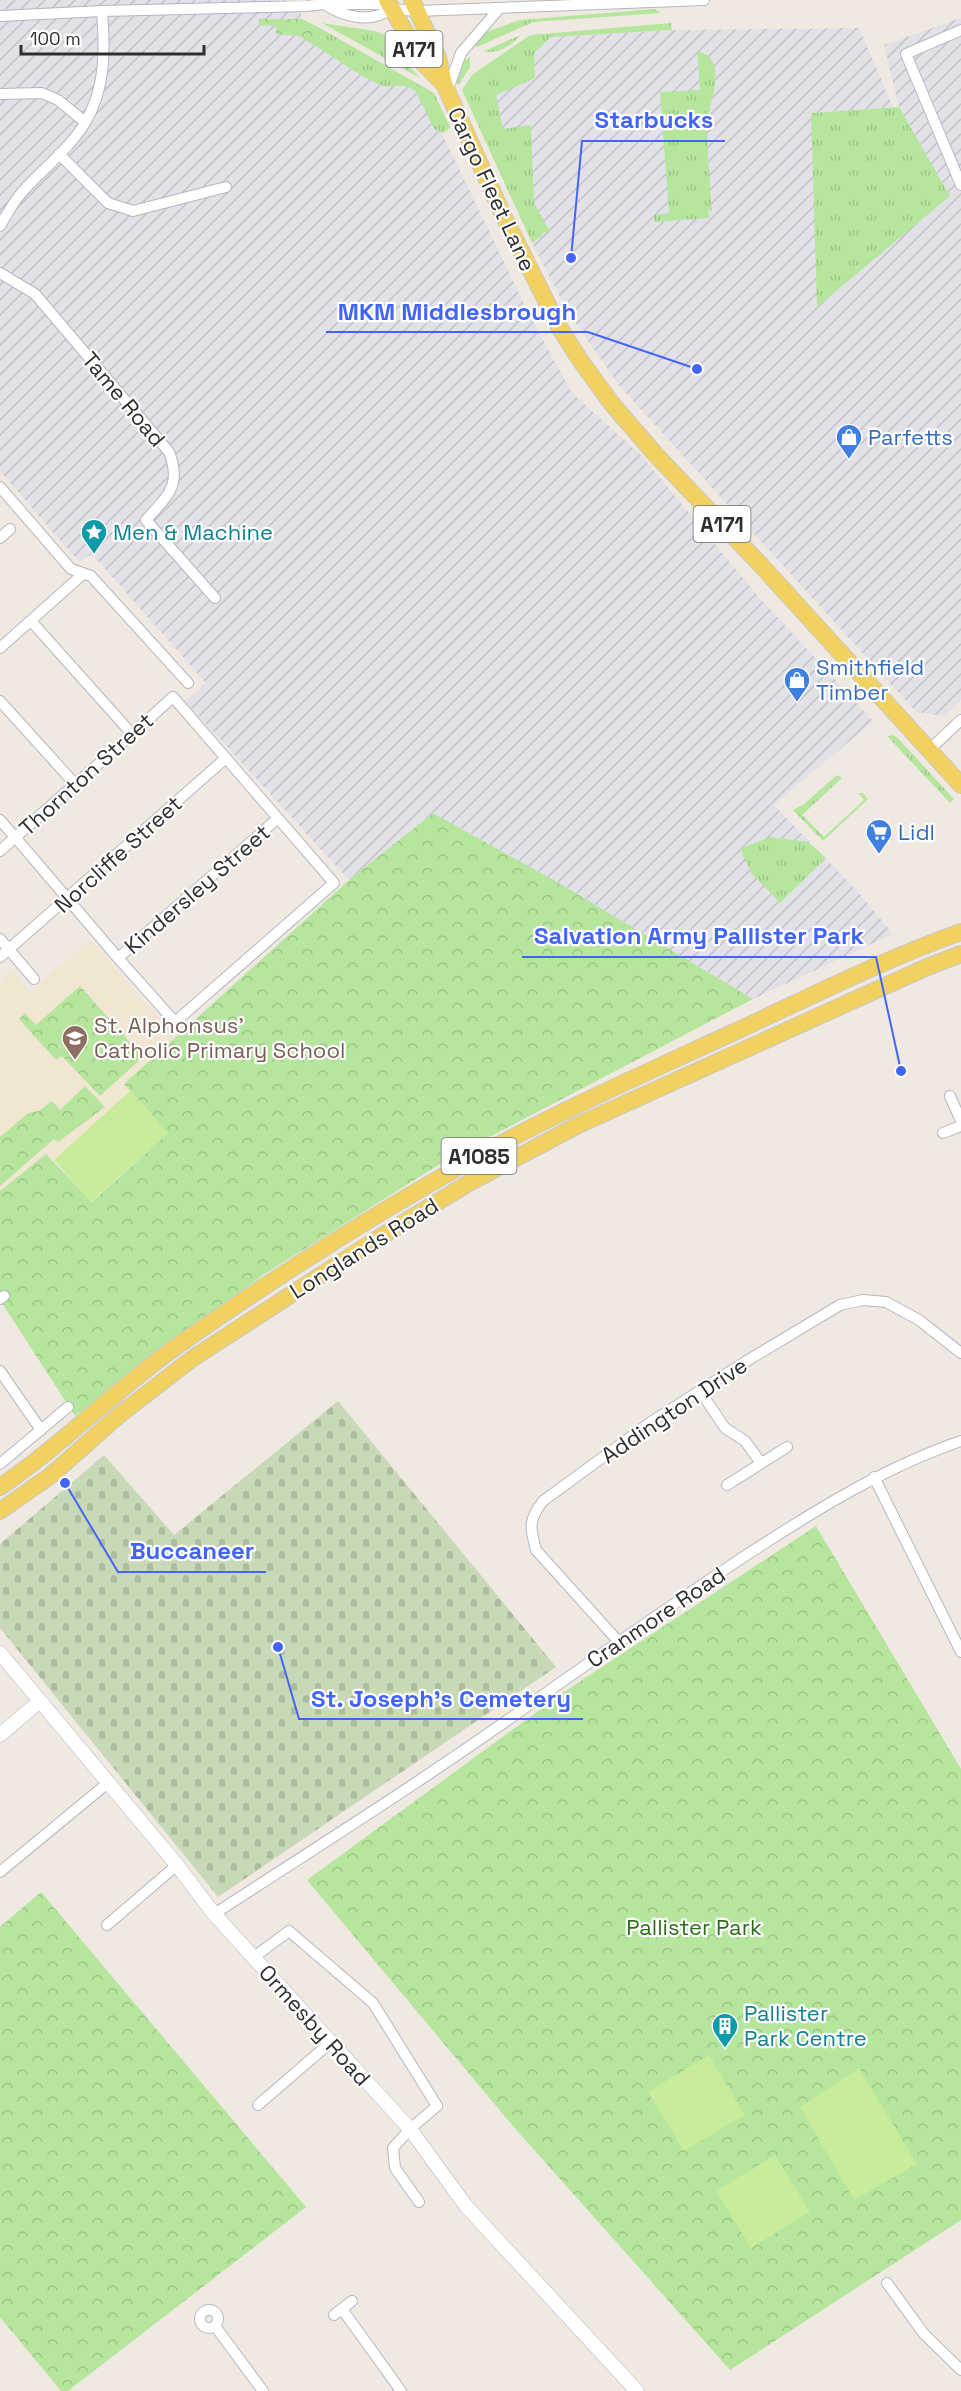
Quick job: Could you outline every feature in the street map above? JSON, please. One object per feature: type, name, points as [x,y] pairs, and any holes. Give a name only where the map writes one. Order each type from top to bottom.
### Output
[{"type":"main road","name":"Cargo Fleet Lane","points":[[389,4],[423,63],[445,88]]},
{"type":"main road","name":"Cargo Fleet Lane","points":[[415,6],[438,57],[445,88],[537,285],[559,327],[603,392],[656,455],[759,563],[961,785]]},
{"type":"main road","name":"Longlands Road","points":[[0,1487],[42,1456],[182,1342],[274,1281],[459,1167],[570,1109],[724,1037],[842,982],[961,933]]},
{"type":"main road","name":"Longlands Road","points":[[0,1511],[50,1476],[118,1416],[193,1358],[364,1247],[467,1184],[578,1125],[925,968],[961,954]]},
{"type":"street","points":[[0,16],[316,3],[389,4],[498,10],[704,0]]},
{"type":"street","points":[[445,88],[460,53],[498,10]]},
{"type":"street","points":[[0,226],[21,193],[59,154],[85,122],[102,81],[105,49],[102,11]]},
{"type":"street","points":[[961,30],[906,54],[961,185]]},
{"type":"street","points":[[0,94],[42,93],[58,100],[85,122]]},
{"type":"street","points":[[59,154],[108,203],[133,212],[226,187]]},
{"type":"street","name":"Tame Road","points":[[0,273],[35,294],[169,452],[175,469],[174,483],[166,497],[146,520],[215,598]]},
{"type":"street","points":[[0,487],[71,569],[91,576],[188,683]]},
{"type":"street","points":[[0,538],[10,529]]},
{"type":"street","points":[[0,648],[84,574]]},
{"type":"street","points":[[31,621],[132,734]]},
{"type":"street","name":"Thornton Street","points":[[0,851],[173,698],[226,758]]},
{"type":"street","points":[[0,700],[75,784]]},
{"type":"street","points":[[929,750],[961,720]]},
{"type":"street","points":[[0,820],[175,1022],[334,883],[226,758]]},
{"type":"street","name":"Norcliffe Street","points":[[4,953],[226,758]]},
{"type":"street","name":"Kindersley Street","points":[[118,958],[277,819]]},
{"type":"street","points":[[0,939],[4,953],[34,979]]},
{"type":"street","points":[[943,1133],[961,1124],[950,1096]]},
{"type":"street","name":"Addington Drive","points":[[618,1641],[536,1550],[531,1532],[532,1515],[543,1501],[651,1422],[829,1311],[852,1301],[879,1300],[893,1305],[919,1320],[961,1353]]},
{"type":"street","points":[[0,1371],[40,1430]]},
{"type":"street","points":[[700,1391],[725,1428],[746,1441],[761,1463]]},
{"type":"street","points":[[0,1464],[68,1407]]},
{"type":"street","name":"Cranmore Road","points":[[214,1914],[372,1812],[543,1696],[618,1641],[776,1536],[874,1477],[961,1441]]},
{"type":"street","points":[[728,1485],[787,1447]]},
{"type":"street","points":[[874,1477],[961,1652]]},
{"type":"street","name":"Ormesby Road","points":[[0,1653],[109,1782],[214,1914],[410,2129],[466,2206],[637,2391]]},
{"type":"street","points":[[0,1735],[40,1701]]},
{"type":"street","points":[[0,1872],[109,1782]]},
{"type":"street","points":[[107,1924],[177,1865]]},
{"type":"street","points":[[254,1957],[289,1931],[373,2003],[437,2106],[410,2129],[393,2148],[394,2168],[419,2202]]},
{"type":"street","points":[[258,2105],[331,2042]]},
{"type":"street","points":[[887,2283],[924,2334],[961,2370]]},
{"type":"street","points":[[352,2301],[338,2312],[401,2391]]},
{"type":"street","points":[[215,2326],[263,2391]]},
{"type":"shaded area","points":[[0,0],[297,0],[303,23],[422,92],[530,316],[572,393],[640,454],[758,596],[873,721],[774,805],[857,891],[893,934],[753,999],[557,882],[433,813],[349,880],[185,701],[206,683],[92,554],[79,562],[0,471]]},
{"type":"shaded area","points":[[961,18],[961,700],[944,716],[916,712],[618,384],[568,312],[532,243],[543,235],[481,102],[551,37],[672,30],[859,28],[893,107],[811,113],[950,196],[899,107],[884,45]]},
{"type":"shaded area","name":"St. Alphonsus' Catholic Primary School","points":[[91,940],[176,1038],[124,1084],[168,1133],[54,1160],[46,1154],[0,1191],[0,982],[12,971],[30,992]]},
{"type":"green space","points":[[655,9],[661,13],[533,22],[477,47],[473,44],[486,32],[520,20]]},
{"type":"green space","points":[[259,19],[302,19],[318,27],[312,44],[299,36],[276,34],[276,26],[259,25]]},
{"type":"green space","points":[[322,23],[375,31],[385,35],[391,39],[404,61],[420,78]]},
{"type":"green space","points":[[671,23],[672,30],[551,37],[534,53],[535,78],[496,95],[503,129],[531,125],[534,203],[550,231],[542,233],[543,235],[532,243],[462,90],[472,75],[530,35]]},
{"type":"green space","points":[[318,27],[434,93],[449,129],[443,133],[434,129],[416,92],[411,88],[390,87],[372,81],[312,44]]},
{"type":"green space","points":[[521,35],[504,48],[494,52],[484,51]]},
{"type":"green space","points":[[697,50],[710,57],[715,75],[707,129],[712,212],[708,209],[709,218],[654,222],[654,215],[669,213],[660,92],[700,90]]},
{"type":"green space","points":[[470,57],[470,67],[458,86],[457,79],[462,62]]},
{"type":"green space","points":[[899,107],[950,196],[817,307],[811,113]]},
{"type":"green space","points":[[887,736],[897,737],[954,799],[950,803]]},
{"type":"green space","points":[[837,775],[842,778],[802,815],[824,837],[864,800],[858,793],[863,793],[868,799],[823,841],[793,810],[804,804]]},
{"type":"green space","points":[[433,813],[557,882],[753,999],[451,1157],[263,1275],[75,1416],[0,1300],[0,1191],[46,1154],[92,1202],[168,1133],[124,1084],[349,880]]},
{"type":"green space","points":[[770,837],[808,842],[826,858],[780,903],[752,874],[740,849]]},
{"type":"green space","points":[[80,986],[143,1057],[100,1096],[62,1056],[56,1060],[19,1019],[25,1013],[36,1025]]},
{"type":"green space","points":[[85,1086],[105,1107],[58,1142],[54,1139],[0,1186],[0,1137],[28,1113],[39,1111],[52,1101],[60,1110]]},
{"type":"green space","points":[[130,1091],[168,1133],[91,1202],[54,1160]]},
{"type":"green space","points":[[338,1401],[556,1667],[218,1897],[0,1628],[0,1544],[104,1455],[174,1535]]},
{"type":"green space","name":"Pallister Park","points":[[816,1526],[961,1769],[961,2220],[730,2370],[512,2125],[307,1880],[564,1692]]},
{"type":"green space","points":[[41,1892],[306,2207],[68,2391],[61,2391],[0,2317],[0,1927]]},
{"type":"green space","points":[[709,2055],[745,2115],[684,2151],[648,2092]]},
{"type":"green space","points":[[859,2068],[917,2164],[854,2200],[800,2107]]},
{"type":"green space","points":[[775,2155],[810,2212],[751,2248],[716,2191]]},
{"type":"place","name":"Starbucks","points":[[571,258]]},
{"type":"place","name":"MKM Middlesbrough","points":[[697,369]]},
{"type":"place","name":"Parfetts","points":[[849,460]]},
{"type":"place","name":"Men & Machine","points":[[94,555]]},
{"type":"place","name":"Smithfield Timber","points":[[797,703]]},
{"type":"place","name":"Lidl","points":[[879,855]]},
{"type":"place","name":"St. Alphonsus' Catholic Primary School","points":[[75,1061]]},
{"type":"place","name":"Salvation Army Pallister Park","points":[[901,1071]]},
{"type":"place","name":"Buccaneer","points":[[65,1483]]},
{"type":"place","name":"St. Joseph's Cemetery","points":[[278,1647]]},
{"type":"place","name":"Pallister Park Centre","points":[[725,2049]]}]
